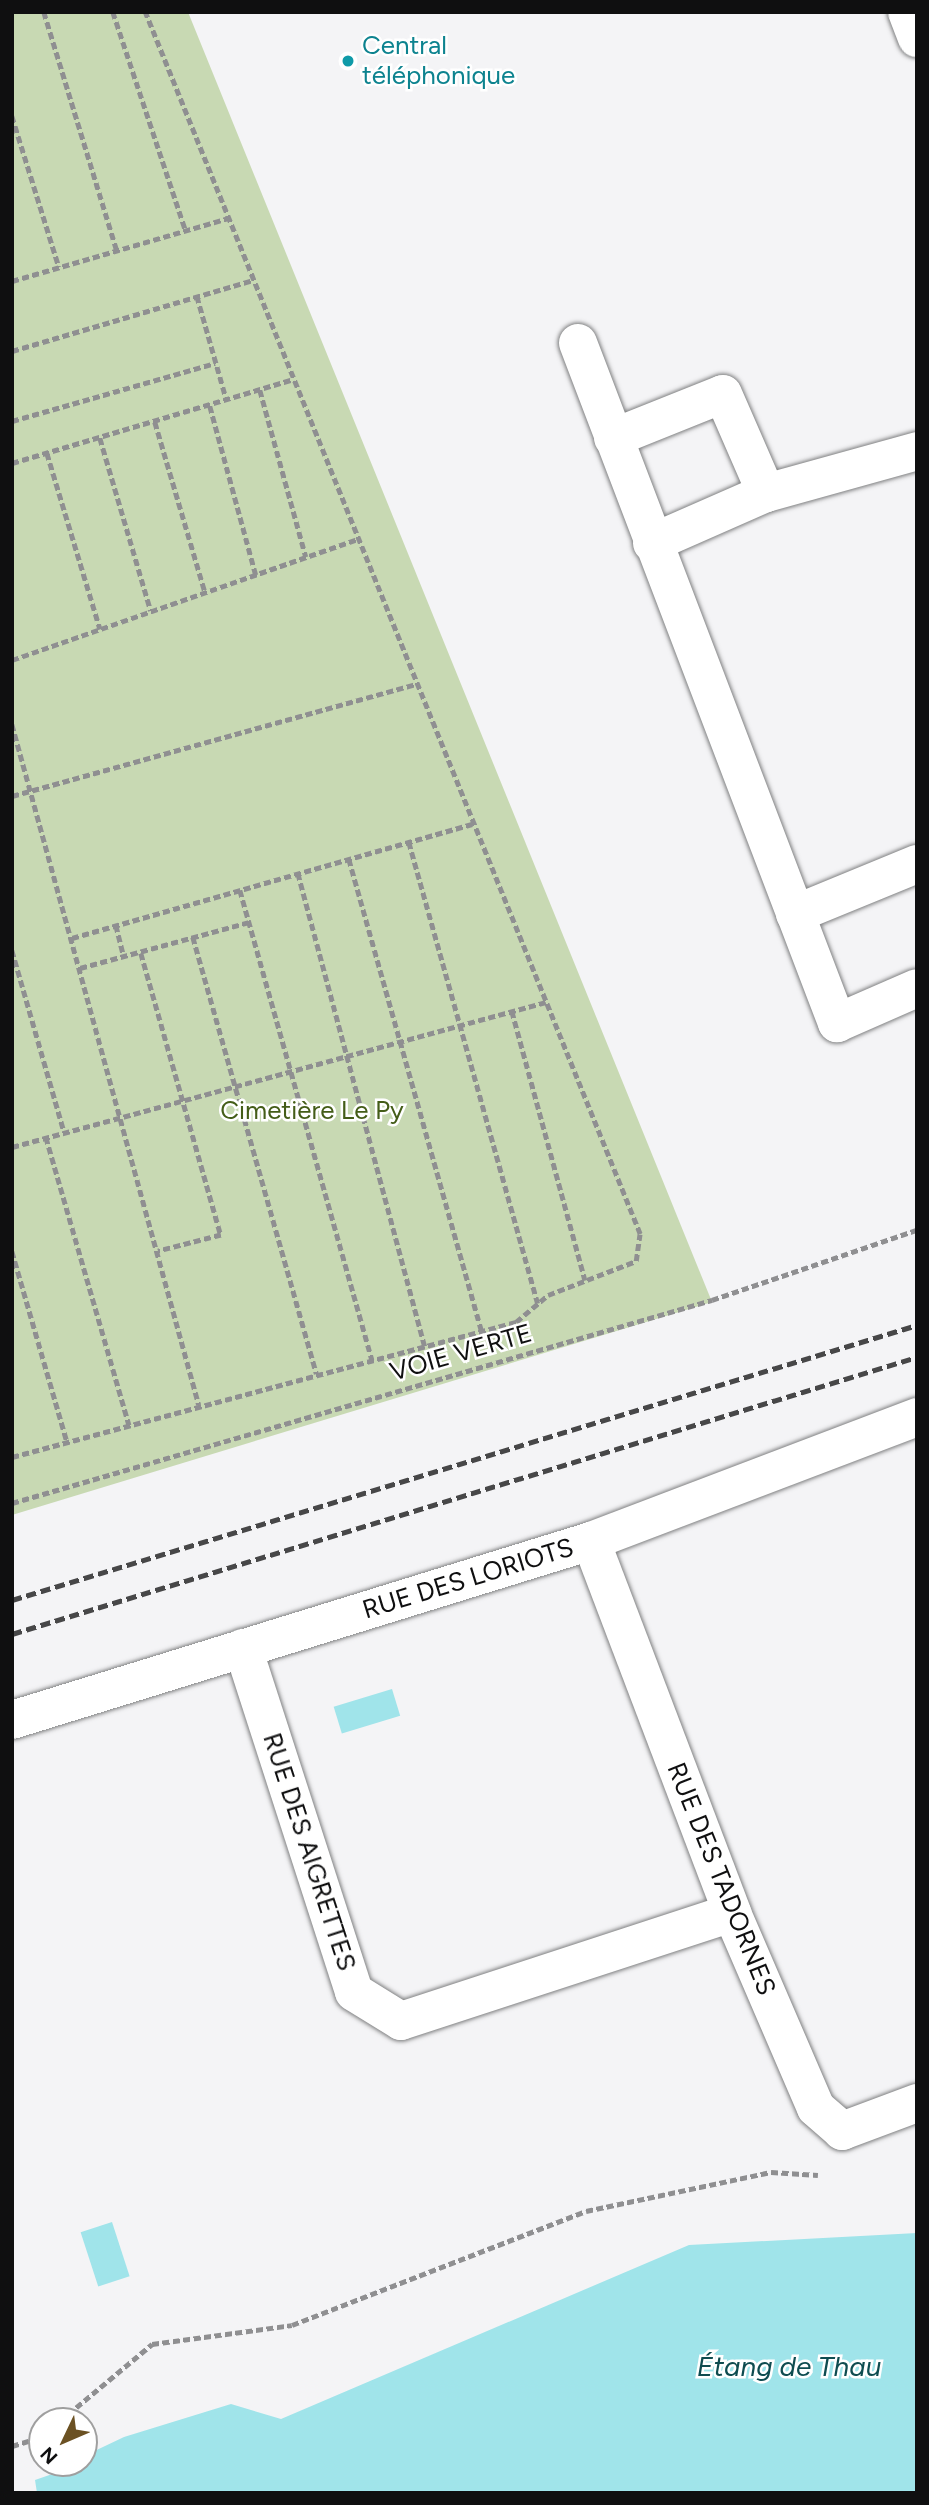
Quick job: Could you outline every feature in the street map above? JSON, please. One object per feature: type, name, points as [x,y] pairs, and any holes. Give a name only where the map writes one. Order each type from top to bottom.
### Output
[{"type":"street","points":[[907,12],[917,38]]},
{"type":"street","points":[[578,343],[652,543],[727,730],[836,1024],[917,988]]},
{"type":"street","points":[[613,438],[723,394],[766,493]]},
{"type":"street","points":[[652,543],[766,493],[917,451]]},
{"type":"street","points":[[795,914],[917,864]]},
{"type":"street","name":"RUE DES LORIOTS","points":[[12,1720],[590,1541],[917,1417]]},
{"type":"street","name":"RUE DES TADORNES","points":[[590,1541],[732,1913],[816,2108],[842,2131],[865,2125],[917,2104]]},
{"type":"street","name":"RUE DES AIGRETTES","points":[[243,1648],[354,1992],[401,2021],[732,1913]]},
{"type":"path","points":[[44,12],[117,251]]},
{"type":"path","points":[[113,12],[186,231]]},
{"type":"path","points":[[12,1457],[516,1322],[538,1303],[585,1280],[636,1261],[640,1234],[145,12]]},
{"type":"path","points":[[12,116],[58,267]]},
{"type":"path","points":[[12,281],[229,218]]},
{"type":"path","points":[[12,351],[253,280]]},
{"type":"path","points":[[197,296],[227,401]]},
{"type":"path","points":[[12,421],[215,363]]},
{"type":"path","points":[[12,463],[294,379]]},
{"type":"path","points":[[260,390],[306,557]]},
{"type":"path","points":[[210,406],[256,575]]},
{"type":"path","points":[[155,422],[205,593]]},
{"type":"path","points":[[100,438],[151,611]]},
{"type":"path","points":[[47,453],[100,629]]},
{"type":"path","points":[[12,660],[357,539]]},
{"type":"path","points":[[12,796],[415,684]]},
{"type":"path","points":[[12,724],[199,1406]]},
{"type":"path","points":[[72,938],[472,824]]},
{"type":"path","points":[[409,842],[538,1303]]},
{"type":"path","points":[[349,859],[403,1040],[482,1331]]},
{"type":"path","points":[[298,873],[425,1346]]},
{"type":"path","points":[[240,890],[372,1360]]},
{"type":"path","points":[[80,968],[249,922]]},
{"type":"path","points":[[116,925],[124,957]]},
{"type":"path","points":[[193,937],[317,1374]]},
{"type":"path","points":[[12,950],[64,1131]]},
{"type":"path","points":[[141,953],[221,1235],[158,1251]]},
{"type":"path","points":[[12,1147],[234,1084],[546,1002]]},
{"type":"path","points":[[512,1011],[585,1280]]},
{"type":"path","points":[[46,1136],[129,1425]]},
{"type":"path","name":"VOIE VERTE","points":[[12,1503],[712,1300],[917,1230]]},
{"type":"path","points":[[12,1251],[67,1442]]},
{"type":"path","points":[[77,2407],[152,2344],[292,2325],[586,2211],[771,2172],[823,2175],[865,2125]]},
{"type":"green space","name":"Cimetière Le Py","points":[[12,12],[188,12],[712,1302],[12,1515]]},
{"type":"water","points":[[392,1689],[400,1716],[342,1734],[334,1707]]},
{"type":"water","points":[[112,2222],[130,2276],[98,2286],[81,2232]]},
{"type":"water","name":"Étang de Thau","points":[[917,2233],[917,2493],[37,2493],[35,2480],[44,2477],[98,2477],[98,2449],[124,2437],[231,2404],[281,2419],[689,2245]]},
{"type":"railway","points":[[12,1600],[917,1325]]},
{"type":"railway","points":[[12,1634],[917,1357]]},
{"type":"place","name":"Central téléphonique","points":[[348,61]]}]
